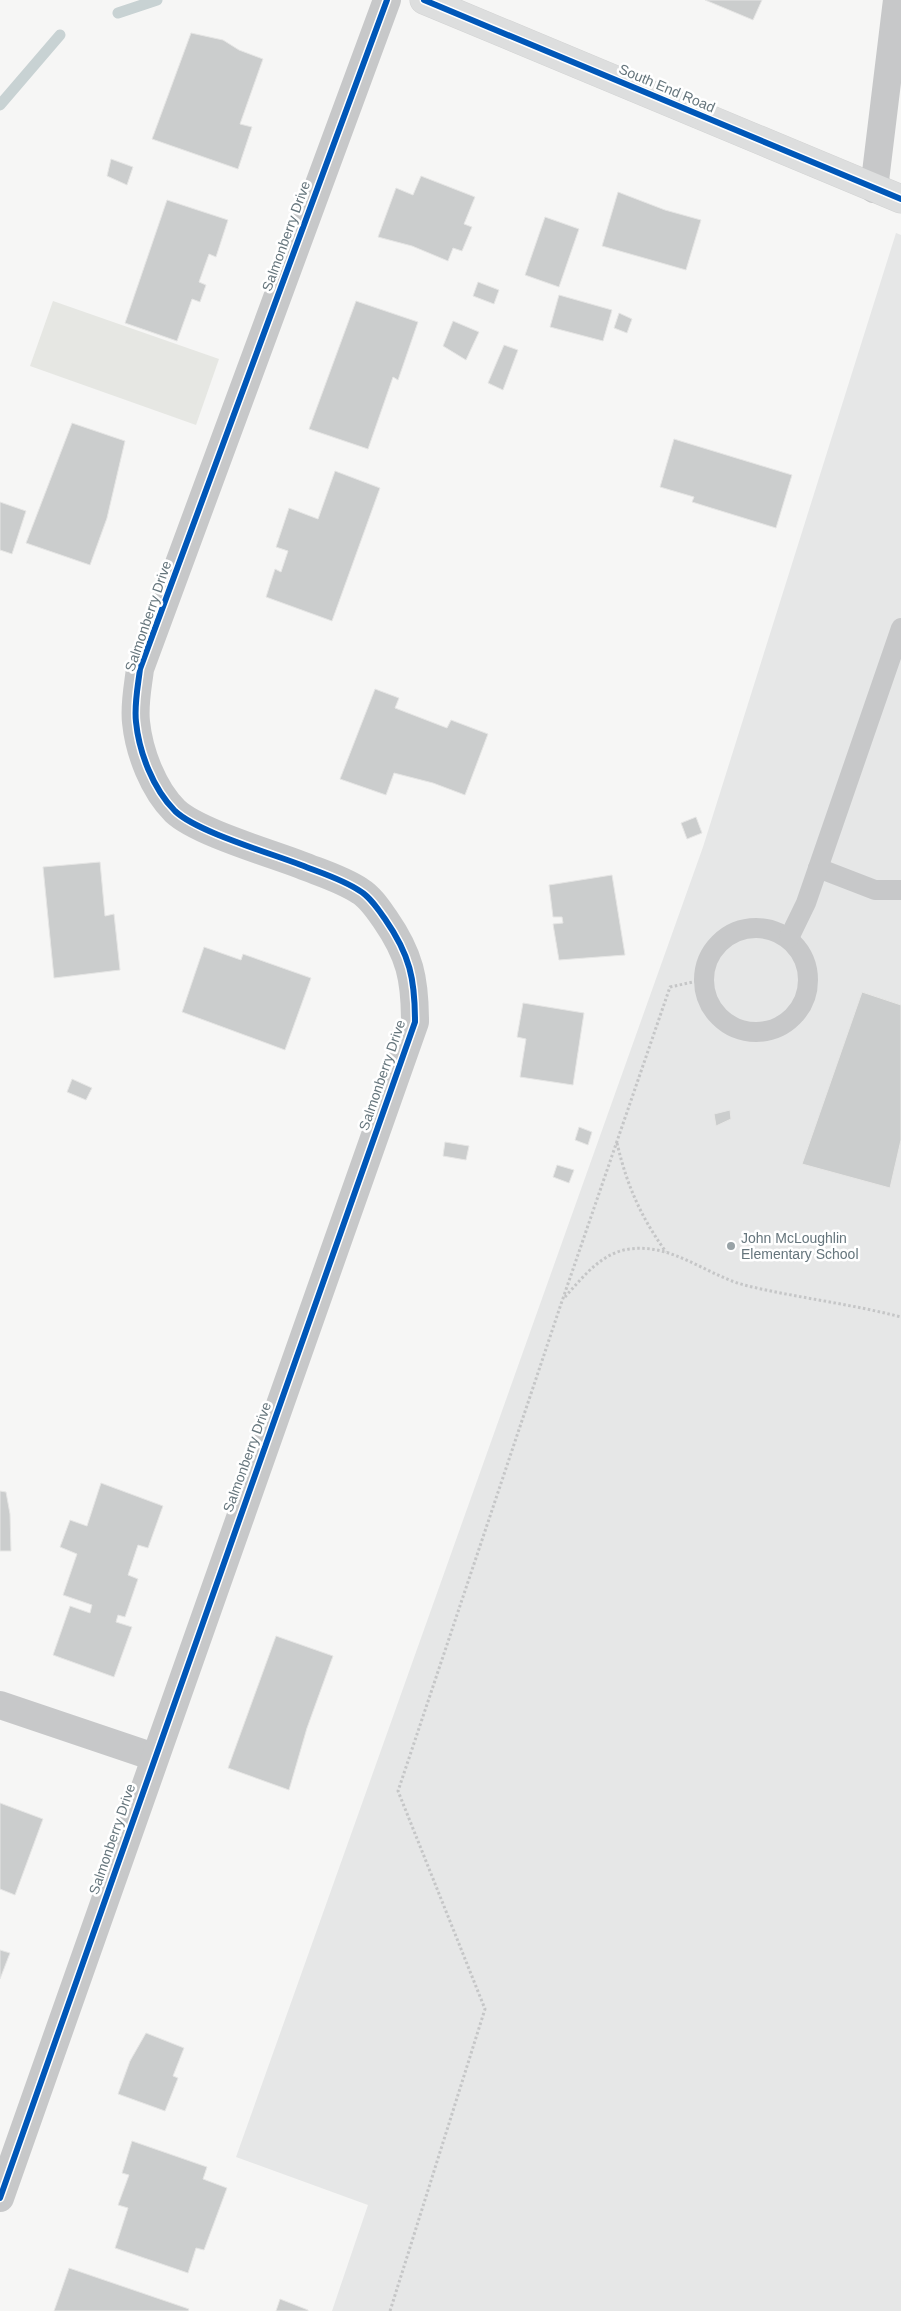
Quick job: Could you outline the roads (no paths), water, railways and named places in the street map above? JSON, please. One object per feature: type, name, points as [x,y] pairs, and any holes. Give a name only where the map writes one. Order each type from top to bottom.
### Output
[{"type":"main road","name":"South End Road","points":[[424,0],[901,199]]},
{"type":"street","name":"Salmonberry Drive","points":[[0,2198],[154,1757],[415,1022],[415,989],[409,961],[394,932],[378,909],[361,892],[341,880],[210,830],[176,811],[162,793],[148,768],[136,721],[140,669],[387,0]]},
{"type":"street","points":[[874,189],[897,0]]},
{"type":"street","points":[[0,1705],[154,1757]]},
{"type":"lane","points":[[789,938],[806,903],[901,628]]},
{"type":"lane","points":[[818,868],[875,890],[901,890]]},
{"type":"lane","points":[[769,928],[789,938],[802,954],[808,978],[804,1003],[783,1025],[767,1032],[747,1032],[721,1021],[705,997],[702,980],[703,970],[720,939],[740,929],[769,928]]},
{"type":"waterway","points":[[118,13],[157,0]]},
{"type":"waterway","points":[[0,105],[60,35]]},
{"type":"place","name":"John McLoughlin Elementary School","points":[[731,1246]]}]
